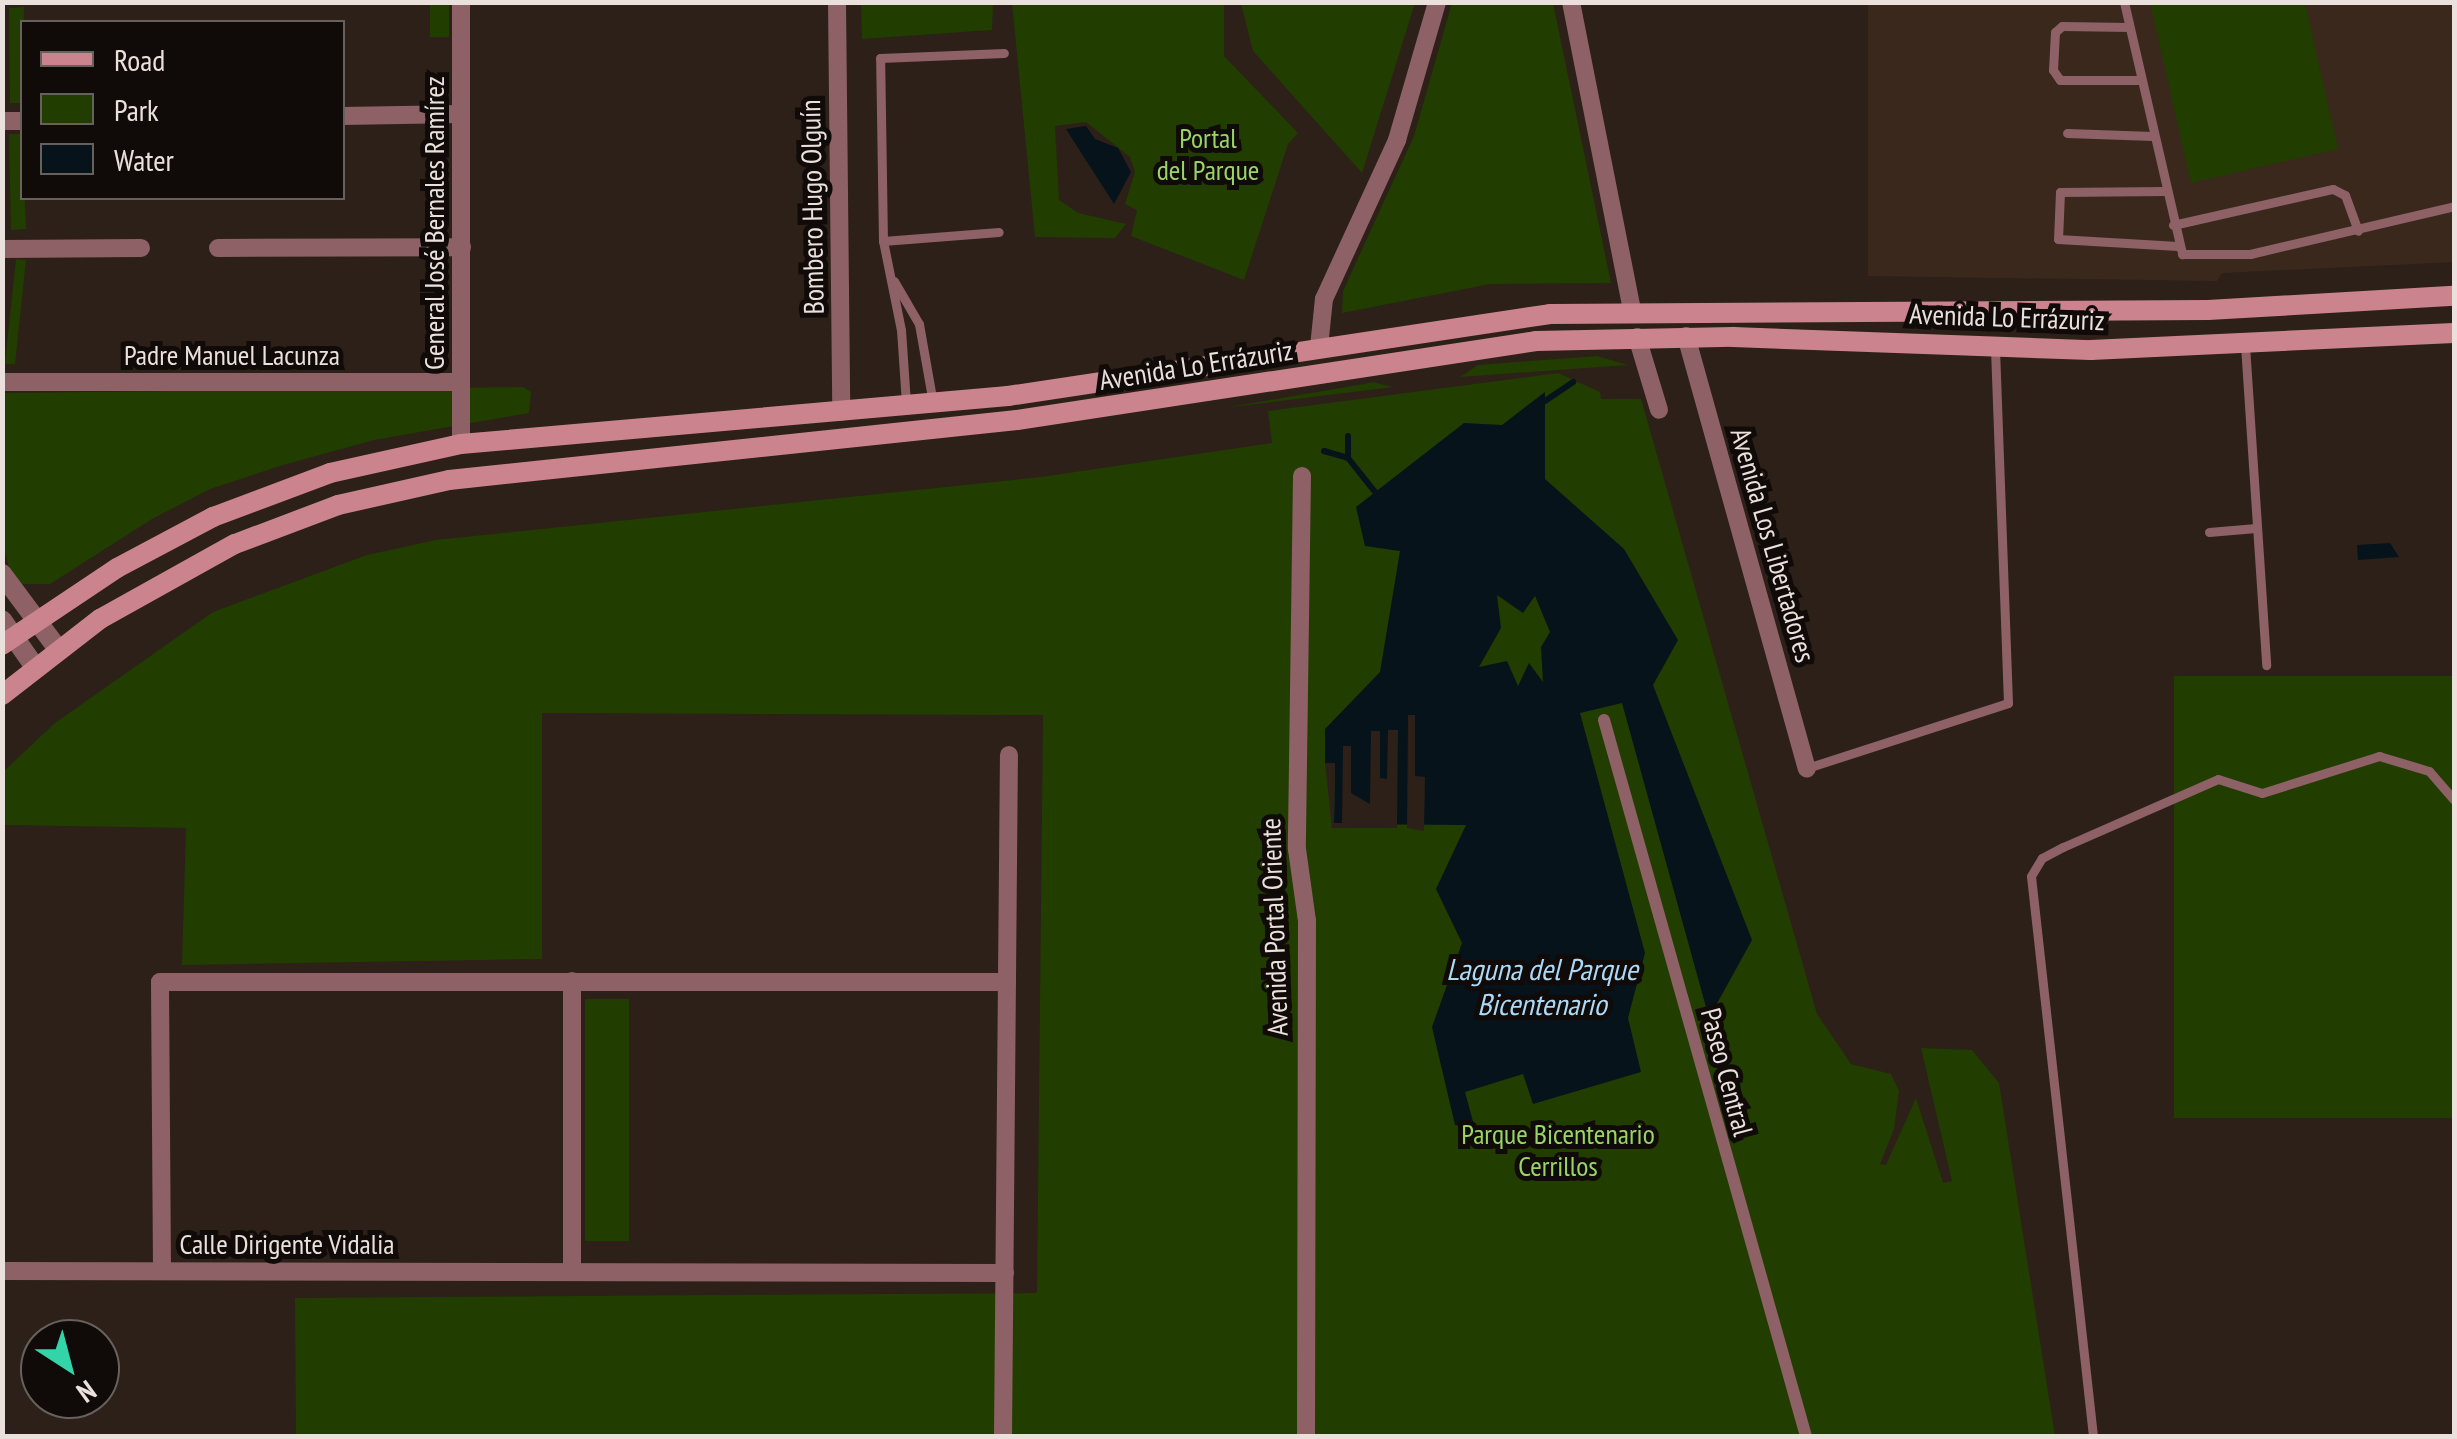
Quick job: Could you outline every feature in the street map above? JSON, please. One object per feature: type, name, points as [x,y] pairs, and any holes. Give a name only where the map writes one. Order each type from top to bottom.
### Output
[{"type":"main road","name":"Avenida Lo Errázuriz","points":[[6,634],[34,621],[150,549],[239,506],[350,468],[461,444],[934,404],[1496,319],[1632,311],[2169,311],[2454,296]]},
{"type":"main road","name":"Avenida Lo Errázuriz","points":[[2,695],[58,649],[151,588],[235,544],[306,515],[408,487],[1067,414],[1484,346],[1686,336],[2091,350],[2454,333]]},
{"type":"street","name":"General José Bernales Ramírez","points":[[461,2],[461,444]]},
{"type":"street","name":"Bombero Hugo Olguín","points":[[837,2],[841,412]]},
{"type":"street","points":[[1318,347],[1324,299],[1397,140],[1438,2]]},
{"type":"street","points":[[1571,2],[1632,311]]},
{"type":"street","points":[[345,116],[461,114]]},
{"type":"street","points":[[218,248],[462,247]]},
{"type":"street","points":[[2,249],[141,248]]},
{"type":"street","name":"Avenida Los Libertadores","points":[[1686,336],[1807,768]]},
{"type":"street","points":[[1637,337],[1659,410]]},
{"type":"street","name":"Padre Manuel Lacunza","points":[[2,382],[461,382]]},
{"type":"street","name":"Avenida Portal Oriente","points":[[1302,476],[1297,849],[1307,921],[1306,1436]]},
{"type":"street","points":[[2,574],[58,649]]},
{"type":"street","points":[[6,634],[35,668]]},
{"type":"street","name":"Paseo Central","points":[[1604,720],[1806,1436]]},
{"type":"street","points":[[1003,1436],[1009,754]]},
{"type":"street","points":[[572,981],[572,1272]]},
{"type":"street","points":[[162,1271],[160,982],[1007,982]]},
{"type":"street","name":"Calle Dirigente Vidalia","points":[[2,1271],[1005,1273]]},
{"type":"lane","points":[[2124,2],[2178,246]]},
{"type":"lane","points":[[2129,27],[2062,26],[2055,32],[2053,70],[2060,80],[2141,80]]},
{"type":"lane","points":[[906,406],[890,275],[882,241],[880,58],[1004,53]]},
{"type":"lane","points":[[2067,133],[2153,136]]},
{"type":"lane","points":[[2173,224],[2334,189],[2345,196],[2358,231]]},
{"type":"lane","points":[[2166,191],[2060,192],[2058,239],[2178,246],[2195,259],[2358,231],[2454,206]]},
{"type":"lane","points":[[882,241],[999,232]]},
{"type":"lane","points":[[890,275],[918,324],[934,404]]},
{"type":"lane","points":[[1807,768],[2008,703],[1995,344]]},
{"type":"lane","points":[[2245,345],[2266,665]]},
{"type":"lane","points":[[2209,532],[2256,528]]},
{"type":"lane","points":[[2094,1436],[2032,876],[2042,858],[2218,779],[2262,793],[2379,756],[2429,771],[2454,800]]},
{"type":"shaded area","points":[[1868,3],[2454,3],[2454,262],[2222,273],[2217,281],[1868,276]]},
{"type":"green space","points":[[430,3],[449,3],[449,37],[430,37]]},
{"type":"green space","points":[[861,3],[993,3],[992,30],[862,39]]},
{"type":"green space","name":"Portal del Parque","points":[[1012,3],[1224,3],[1224,56],[1298,133],[1288,144],[1244,280],[1131,236],[1137,210],[1125,204],[1135,172],[1130,157],[1086,122],[1055,126],[1059,200],[1078,213],[1126,224],[1115,238],[1035,237]]},
{"type":"green space","points":[[1241,3],[1415,3],[1362,173],[1253,51]]},
{"type":"green space","points":[[1452,3],[1553,3],[1611,283],[1490,284],[1342,313],[1343,291],[1414,136]]},
{"type":"green space","points":[[2150,3],[2305,3],[2338,149],[2191,183]]},
{"type":"green space","points":[[24,7],[24,20],[20,20],[20,103],[10,103],[9,8]]},
{"type":"green space","points":[[9,134],[20,134],[20,200],[25,200],[26,229],[11,230]]},
{"type":"green space","points":[[16,259],[26,260],[15,364],[5,363]]},
{"type":"green space","points":[[1597,356],[1628,365],[1460,377],[1478,365]]},
{"type":"green space","name":"Parque Bicentenario Cerrillos","points":[[1558,373],[1600,392],[1601,399],[1641,399],[1817,1014],[1851,1064],[1891,1074],[1899,1091],[1894,1129],[1880,1164],[1886,1165],[1916,1098],[1943,1183],[1952,1181],[1921,1048],[1972,1050],[1999,1083],[2055,1436],[296,1436],[295,1298],[1037,1293],[1043,715],[542,713],[542,959],[182,965],[186,828],[3,825],[3,772],[55,723],[213,612],[367,555],[436,540],[1041,477],[1272,443],[1268,411]]},
{"type":"green space","points":[[1364,384],[1393,387],[1223,408]]},
{"type":"green space","points":[[523,387],[531,392],[529,413],[374,440],[283,465],[210,489],[152,519],[50,584],[17,584],[11,576],[3,544],[2,393]]},
{"type":"green space","points":[[2174,676],[2454,676],[2454,1118],[2174,1118]]},
{"type":"green space","points":[[585,999],[629,999],[629,1241],[585,1241]]},
{"type":"water","points":[[1086,126],[1095,139],[1118,148],[1131,172],[1114,204],[1066,129]]},
{"type":"water","name":"Laguna del Parque Bicentenario","points":[[1545,392],[1545,479],[1624,549],[1678,640],[1653,685],[1752,940],[1709,1018],[1622,703],[1580,713],[1645,953],[1628,1018],[1641,1072],[1533,1104],[1523,1074],[1465,1092],[1475,1129],[1455,1125],[1432,1027],[1462,943],[1436,889],[1466,825],[1334,824],[1335,764],[1325,763],[1325,729],[1380,672],[1400,551],[1365,546],[1356,507],[1464,423],[1502,425]],"holes":[[[1497,595],[1523,613],[1535,596],[1550,632],[1541,647],[1543,682],[1529,663],[1518,686],[1507,661],[1479,667],[1501,628]]]},
{"type":"water","points":[[2390,543],[2399,557],[2358,560],[2357,545]]},
{"type":"pier","points":[[1408,715],[1415,715],[1415,776],[1425,777],[1424,831],[1407,828]]},
{"type":"pier","points":[[1388,730],[1398,730],[1397,828],[1332,828],[1325,763],[1335,763],[1334,823],[1342,823],[1343,746],[1351,746],[1351,793],[1370,804],[1371,731],[1380,731],[1380,778],[1387,779]]},
{"type":"waterway","points":[[1545,401],[1573,382]]},
{"type":"waterway","points":[[1348,436],[1348,458]]},
{"type":"waterway","points":[[1324,451],[1348,458],[1375,492]]}]
